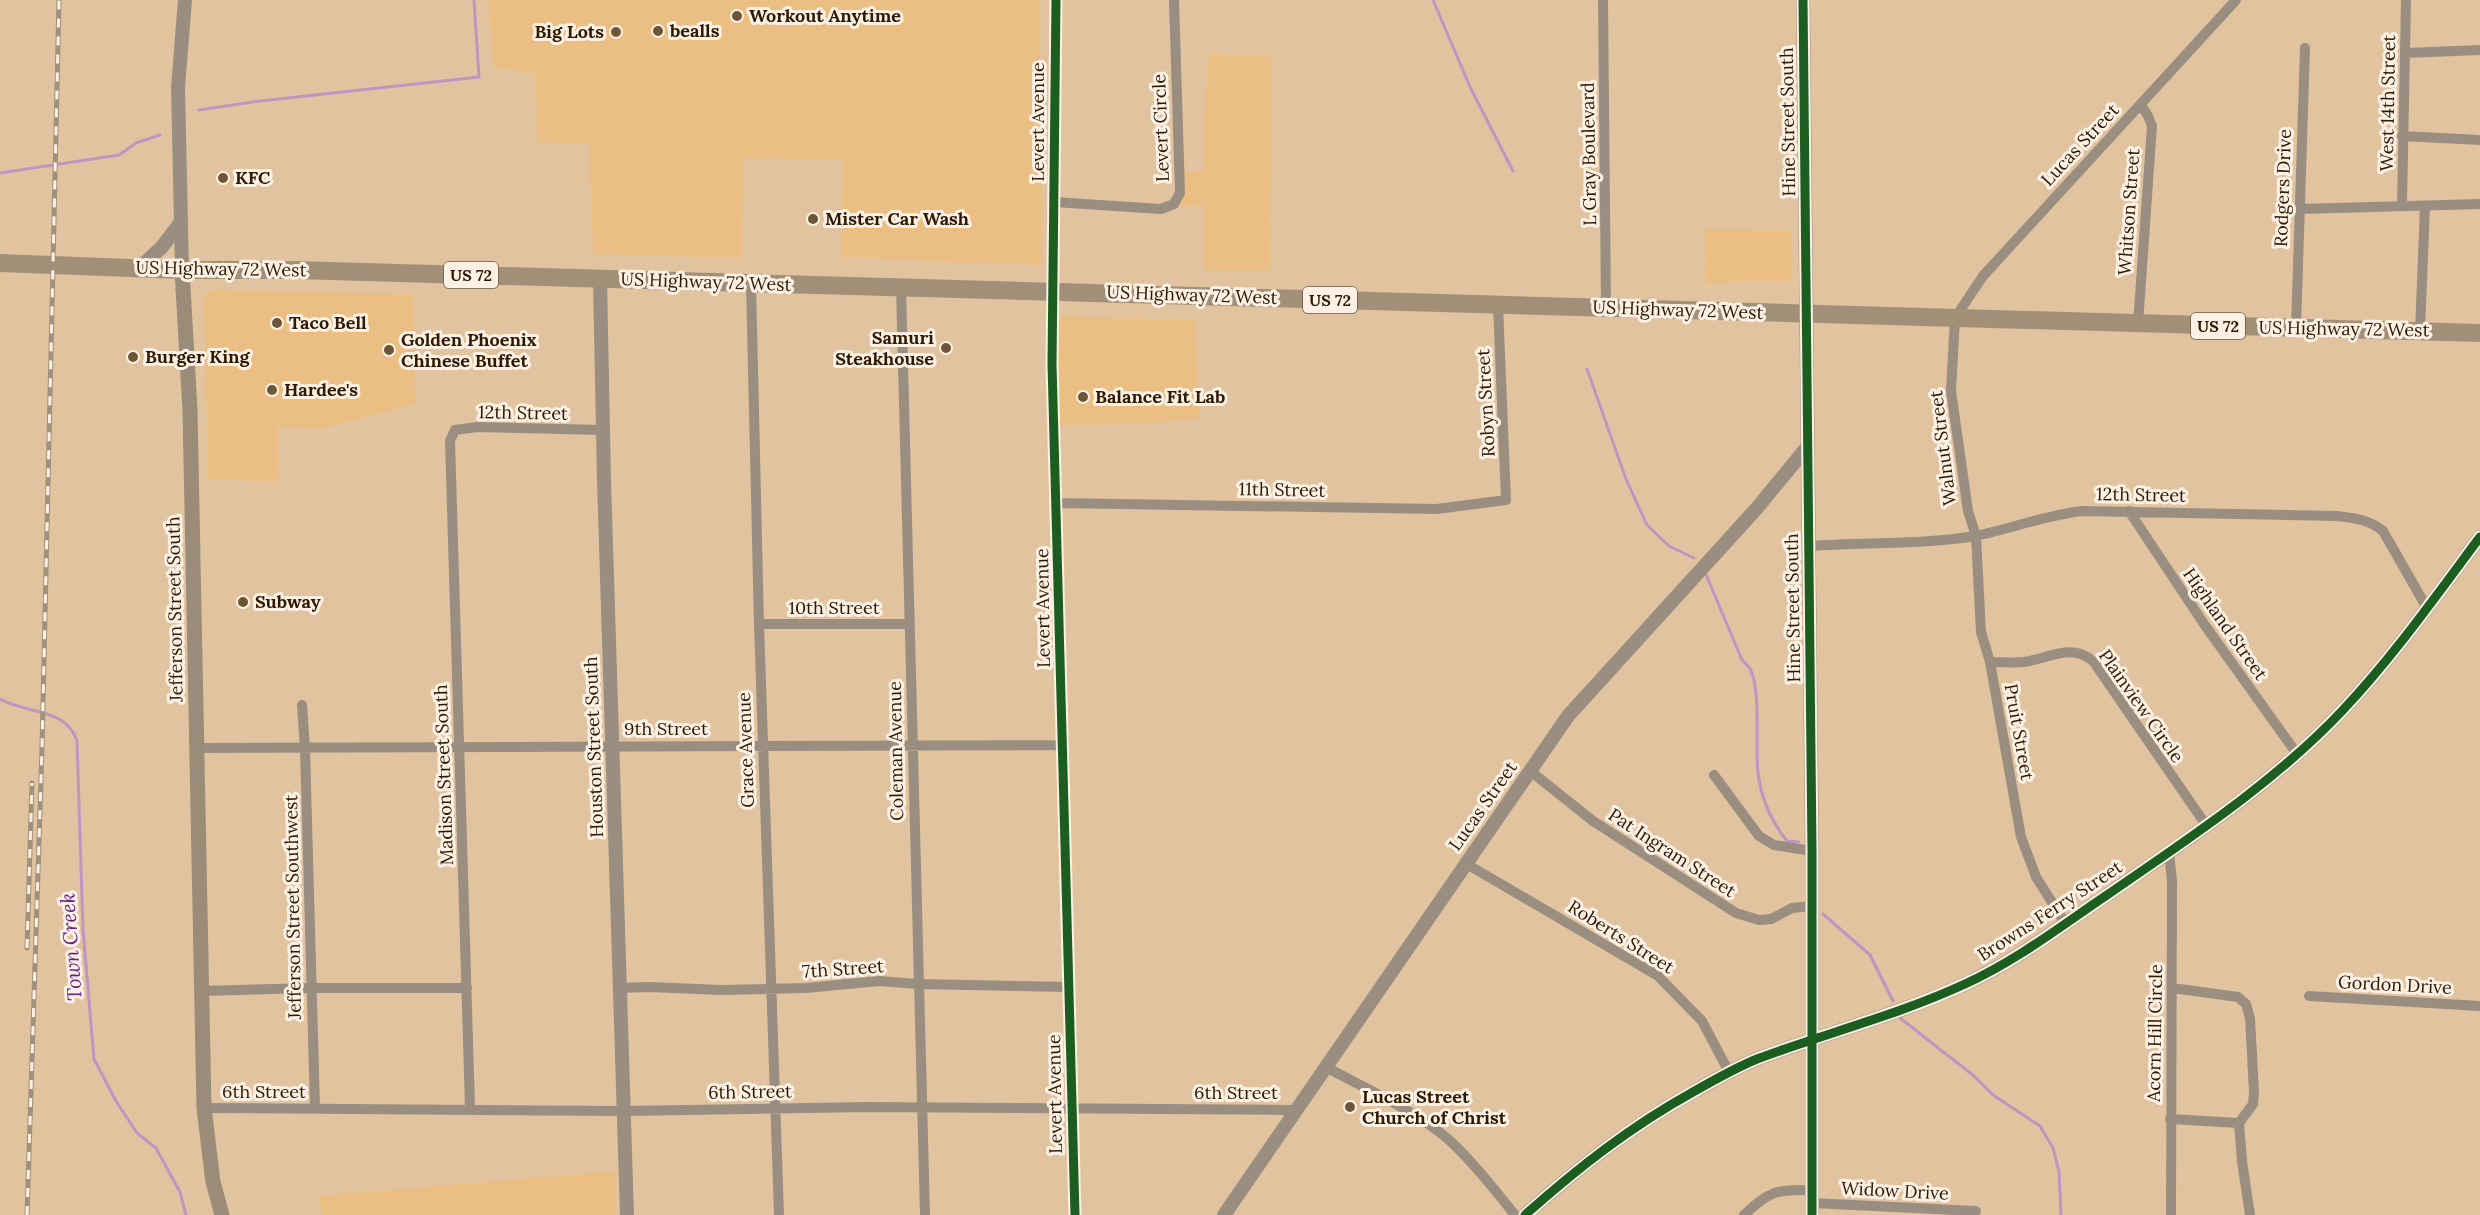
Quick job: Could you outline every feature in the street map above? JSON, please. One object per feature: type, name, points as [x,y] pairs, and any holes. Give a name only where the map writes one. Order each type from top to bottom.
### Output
[{"type":"highway","name":"US Highway 72 West","points":[[0,263],[138,269],[303,270],[2480,333]]},
{"type":"main road","name":"Jefferson Street South","points":[[182,270],[190,410],[204,1108],[213,1182],[222,1215]]},
{"type":"street","name":"Jefferson Street South","points":[[182,270],[178,87],[185,0]]},
{"type":"street","name":"Levert Avenue","points":[[1056,0],[1052,364],[1075,1215]]},
{"type":"street","name":"Levert Circle","points":[[1054,202],[1161,209],[1174,204],[1179,189],[1174,0]]},
{"type":"street","name":"L Gray Boulevard","points":[[1603,0],[1606,307]]},
{"type":"street","name":"Hine Street South","points":[[1803,0],[1810,546],[1812,1203]]},
{"type":"street","name":"Lucas Street","points":[[1955,318],[1983,276],[2236,0]]},
{"type":"street","name":"West 14th Street","points":[[2402,206],[2406,0]]},
{"type":"street","name":"Rodgers Drive","points":[[2296,328],[2298,209],[2305,48]]},
{"type":"street","points":[[2406,53],[2480,50]]},
{"type":"street","name":"Whitson Street","points":[[2138,324],[2152,126],[2141,105]]},
{"type":"street","points":[[2402,136],[2480,140]]},
{"type":"street","points":[[2298,209],[2480,204]]},
{"type":"street","points":[[2420,331],[2425,207]]},
{"type":"street","points":[[138,269],[162,247],[181,222]]},
{"type":"street","name":"Houston Street South","points":[[600,279],[602,430],[627,1215]]},
{"type":"street","name":"Grace Avenue","points":[[751,284],[759,624],[778,1215]]},
{"type":"street","name":"Coleman Avenue","points":[[901,287],[925,1215]]},
{"type":"street","name":"Robyn Street","points":[[1498,305],[1506,500]]},
{"type":"street","name":"Walnut Street","points":[[1955,318],[1951,391],[1968,511],[1976,536]]},
{"type":"street","name":"12th Street","points":[[450,441],[455,430],[477,427],[602,430]]},
{"type":"street","name":"Madison Street South","points":[[450,441],[470,1108]]},
{"type":"street","name":"Lucas Street","points":[[1224,1215],[1529,770],[1585,696],[1757,508],[1808,446]]},
{"type":"street","name":"11th Street","points":[[1057,502],[1437,509],[1506,500]]},
{"type":"street","name":"12th Street","points":[[1810,546],[1933,541],[1976,536],[2056,514],[2082,511],[2361,519],[2373,523],[2383,531],[2427,608]]},
{"type":"street","name":"Highland Street","points":[[2129,511],[2204,624],[2297,754]]},
{"type":"street","name":"Pruit Street","points":[[1976,536],[1981,632],[1990,662],[2021,837],[2036,877],[2065,923]]},
{"type":"street","name":"Browns Ferry Street","points":[[1525,1215],[1579,1167],[1658,1111],[1757,1059],[1812,1042],[1967,983],[2010,960],[2169,852],[2297,754],[2342,712],[2389,657],[2480,537]]},
{"type":"street","name":"10th Street","points":[[759,624],[909,624]]},
{"type":"street","name":"Plainview Circle","points":[[1990,662],[2024,662],[2072,651],[2084,654],[2093,661],[2206,825]]},
{"type":"street","name":"Jefferson Street Southwest","points":[[302,705],[315,1108]]},
{"type":"street","name":"9th Street","points":[[197,748],[1062,745]]},
{"type":"street","name":"Pat Ingram Street","points":[[1529,770],[1593,821],[1736,913],[1759,920],[1771,919],[1792,908],[1812,906]]},
{"type":"street","points":[[1714,775],[1759,836],[1774,845],[1812,851]]},
{"type":"street","name":"Acorn Hill Circle","points":[[2169,852],[2172,881],[2171,1215]]},
{"type":"street","name":"Roberts Street","points":[[1465,863],[1658,976],[1702,1021],[1729,1072]]},
{"type":"street","name":"7th Street","points":[[619,988],[770,989],[879,981],[1069,987]]},
{"type":"street","points":[[202,990],[467,988]]},
{"type":"street","points":[[2172,988],[2238,996],[2246,1004],[2250,1018],[2254,1092],[2253,1104],[2239,1123],[2250,1215]]},
{"type":"street","name":"Gordon Drive","points":[[2309,996],[2480,1006]]},
{"type":"street","points":[[1326,1067],[1429,1124],[1483,1175],[1515,1215]]},
{"type":"street","name":"6th Street","points":[[204,1108],[470,1108],[623,1111],[775,1108],[1296,1110]]},
{"type":"street","points":[[2170,1119],[2239,1123]]},
{"type":"street","name":"Widow Drive","points":[[1744,1215],[1762,1198],[1773,1192],[1812,1203],[1976,1211]]},
{"type":"shaded area","points":[[488,0],[1040,0],[1042,265],[841,257],[843,160],[744,158],[741,258],[593,254],[589,144],[538,142],[535,74],[494,67]]},
{"type":"shaded area","points":[[1209,54],[1272,56],[1270,270],[1204,270],[1204,205],[1180,205],[1179,172],[1204,171],[1203,129]]},
{"type":"shaded area","points":[[1705,229],[1791,230],[1792,281],[1706,283]]},
{"type":"shaded area","points":[[212,290],[413,294],[415,404],[321,429],[277,426],[279,482],[208,479],[204,296]]},
{"type":"shaded area","points":[[1057,316],[1195,320],[1199,418],[1139,424],[1058,425]]},
{"type":"shaded area","points":[[615,1171],[616,1215],[322,1215],[319,1196]]},
{"type":"waterway","points":[[199,110],[479,77],[474,0]]},
{"type":"waterway","points":[[1433,0],[1471,89],[1513,171]]},
{"type":"waterway","points":[[0,173],[119,155],[136,143],[160,135]]},
{"type":"waterway","points":[[1587,369],[1626,479],[1647,525],[1669,546],[1694,558]]},
{"type":"waterway","points":[[1705,572],[1742,660],[1750,668],[1754,680],[1757,705],[1757,762],[1764,800],[1787,841],[1799,842]]},
{"type":"waterway","name":"Town Creek","points":[[0,699],[55,717],[72,730],[77,741],[83,930],[94,1059],[116,1101],[137,1133],[156,1148],[180,1192],[186,1215]]},
{"type":"waterway","points":[[1823,914],[1870,955],[1893,1001]]},
{"type":"waterway","points":[[1900,1018],[1974,1076],[1993,1095],[2040,1126],[2053,1148],[2059,1172],[2061,1215]]},
{"type":"railway","points":[[27,1215],[42,748],[59,0]]},
{"type":"railway","points":[[27,948],[32,783]]},
{"type":"cycle path","points":[[1056,0],[1052,364],[1075,1215]]},
{"type":"cycle path","points":[[1803,0],[1812,851],[1812,1215]]},
{"type":"cycle path","points":[[1525,1215],[1565,1180],[1670,1105],[1757,1059],[1914,1005],[1984,975],[2038,942],[2199,831],[2288,762],[2342,711],[2396,648],[2480,537]]},
{"type":"place","name":"Workout Anytime","points":[[737,16]]},
{"type":"place","name":"bealls","points":[[658,31]]},
{"type":"place","name":"Big Lots","points":[[616,32]]},
{"type":"place","name":"KFC","points":[[223,178]]},
{"type":"place","name":"Mister Car Wash","points":[[813,219]]},
{"type":"place","name":"Taco Bell","points":[[277,323]]},
{"type":"place","name":"Samuri Steakhouse","points":[[946,348]]},
{"type":"place","name":"Golden Phoenix Chinese Buffet","points":[[389,350]]},
{"type":"place","name":"Burger King","points":[[133,357]]},
{"type":"place","name":"Hardee's","points":[[272,390]]},
{"type":"place","name":"Balance Fit Lab","points":[[1083,397]]},
{"type":"place","name":"Subway","points":[[243,602]]},
{"type":"place","name":"Lucas Street Church of Christ","points":[[1350,1107]]}]
